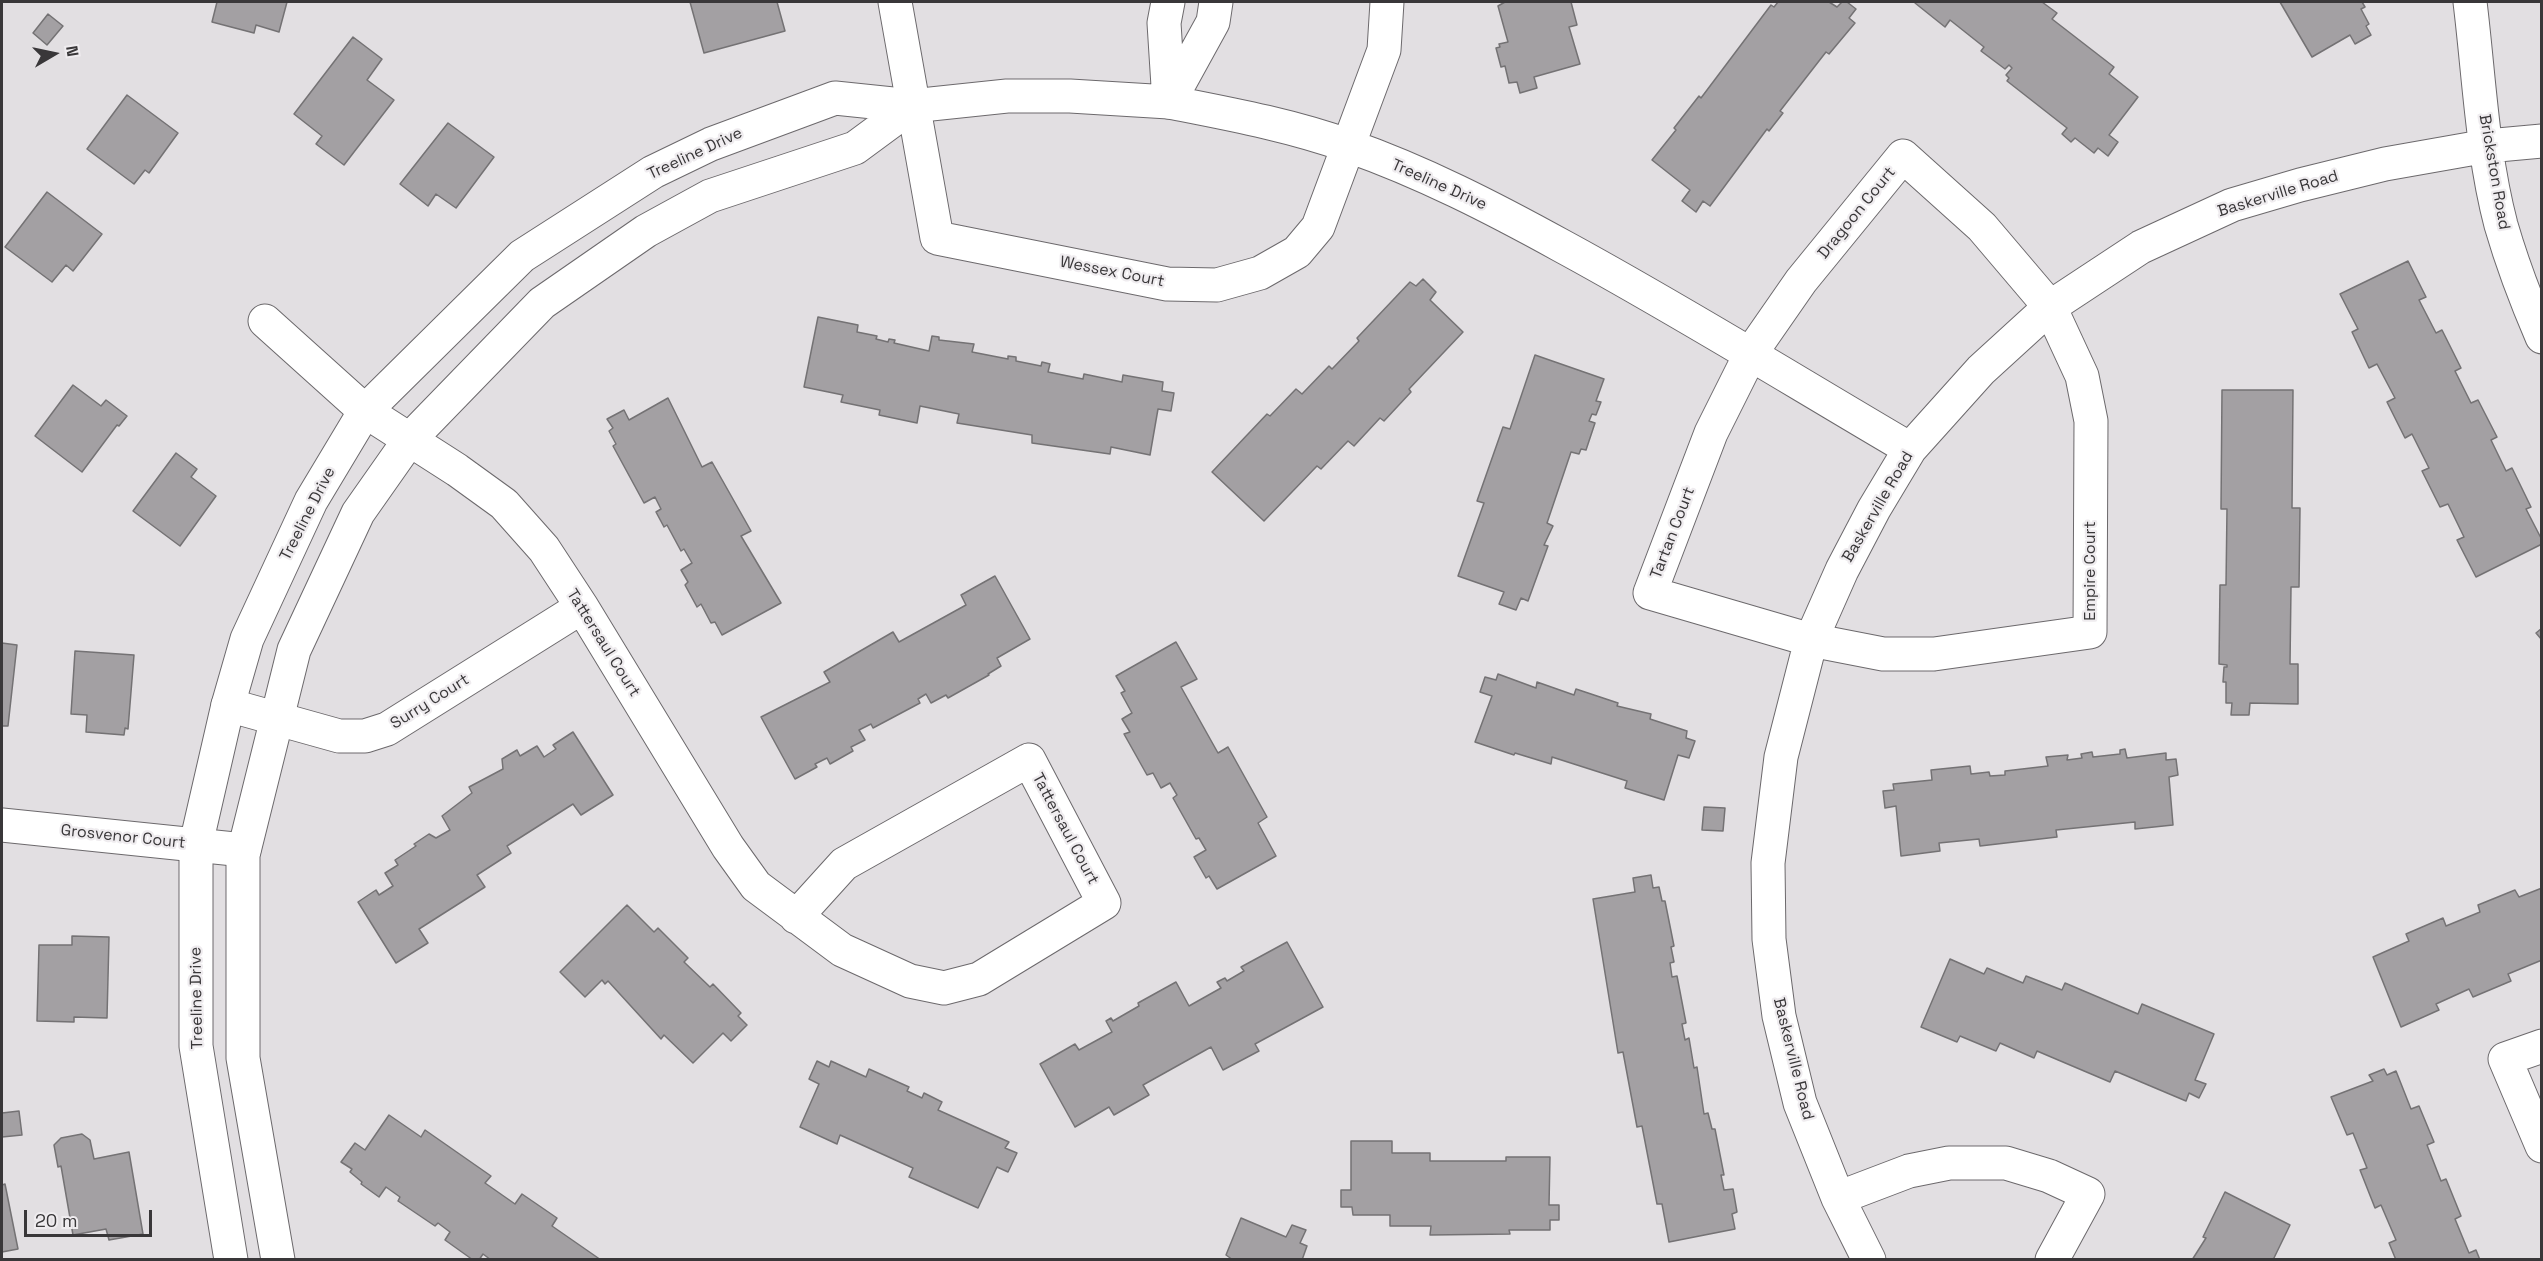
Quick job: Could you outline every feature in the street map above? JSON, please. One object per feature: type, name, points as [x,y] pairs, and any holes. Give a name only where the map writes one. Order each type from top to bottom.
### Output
[{"type":"street","points":[[278,1260],[243,1058],[244,850],[275,718],[294,650],[358,513],[410,440],[542,303],[646,231],[710,196],[855,148],[912,106],[895,2]]},
{"type":"street","points":[[1168,2],[1164,23],[1168,102]]},
{"type":"street","points":[[1168,102],[1213,22],[1216,2]]},
{"type":"street","points":[[1349,146],[1384,50],[1387,2]]},
{"type":"street","name":"Brickston Road","points":[[2470,2],[2487,146],[2501,223],[2520,286],[2541,337]]},
{"type":"street","name":"Treeline Drive","points":[[231,1260],[196,1046],[196,844],[228,705],[247,639],[311,501],[365,411],[522,256],[652,172],[711,144],[835,98],[912,106],[1007,96],[1070,96],[1168,102],[1265,120],[1349,146],[1475,198],[1751,353],[1910,449]]},
{"type":"street","name":"Wessex Court","points":[[912,106],[937,238],[1167,284],[1217,285],[1260,273],[1297,252],[1318,226],[1349,146]]},
{"type":"street","name":"Baskerville Road","points":[[1869,1260],[1838,1198],[1800,1103],[1779,1016],[1769,939],[1768,863],[1781,757],[1811,640],[1847,560],[1910,449],[1981,370],[2050,307],[2141,247],[2232,205],[2385,164],[2487,146],[2541,141]]},
{"type":"street","name":"Dragoon Court","points":[[1751,353],[1802,281],[1903,156],[1982,227],[2050,307]]},
{"type":"street","name":"Empire Court","points":[[1811,640],[1884,654],[1934,654],[2090,632],[2091,421],[2082,376],[2050,307]]},
{"type":"street","name":"Tattersaul Court","points":[[266,321],[365,411],[504,504],[544,549],[582,607],[728,847],[756,886],[796,917],[842,950],[879,969],[910,981],[944,988],[979,979],[1104,903],[1029,760],[844,864],[796,917]]},
{"type":"street","name":"Tartan Court","points":[[1751,353],[1711,433],[1650,593],[1811,640]]},
{"type":"street","name":"Surry Court","points":[[228,705],[339,736],[365,736],[387,729],[582,607]]},
{"type":"street","name":"Grosvenor Court","points":[[2,825],[244,850]]},
{"type":"street","points":[[2541,1046],[2505,1059],[2541,1146]]},
{"type":"street","points":[[1838,1198],[1909,1171],[1949,1163],[2006,1163],[2049,1176],[2088,1194],[2052,1260]]},
{"type":"building","points":[[217,2],[287,2],[279,32],[256,25],[254,33],[212,22]]},
{"type":"building","points":[[690,2],[777,2],[785,31],[704,53]]},
{"type":"building","points":[[1505,2],[1571,2],[1577,25],[1569,27],[1580,64],[1534,77],[1537,88],[1520,93],[1517,82],[1509,83],[1505,66],[1501,67],[1496,48],[1500,47],[1499,44],[1508,42],[1498,6]]},
{"type":"building","points":[[1778,2],[1829,2],[1837,7],[1842,2],[1847,2],[1856,9],[1849,18],[1855,23],[1829,54],[1826,52],[1780,111],[1783,113],[1769,131],[1767,129],[1710,206],[1703,201],[1696,212],[1682,201],[1690,190],[1652,160],[1676,130],[1674,128],[1699,96],[1701,98],[1771,5],[1774,7]]},
{"type":"building","points":[[2042,2],[2057,13],[2052,19],[2114,67],[2109,74],[2138,97],[2109,135],[2118,142],[2108,156],[2098,148],[2094,153],[2075,138],[2071,142],[2062,134],[2067,128],[2007,81],[2009,78],[2006,75],[2012,68],[2009,65],[2005,69],[1981,51],[1984,47],[1950,20],[1945,27],[1915,3]]},
{"type":"building","points":[[2280,2],[2362,2],[2365,7],[2361,9],[2369,24],[2366,26],[2371,35],[2355,44],[2350,35],[2312,57]]},
{"type":"building","points":[[48,14],[63,26],[47,45],[33,33]]},
{"type":"building","points":[[353,37],[382,59],[367,80],[394,100],[344,165],[316,144],[322,136],[294,114]]},
{"type":"building","points":[[127,95],[178,133],[149,173],[145,170],[134,184],[87,149]]},
{"type":"building","points":[[448,123],[494,157],[456,208],[436,194],[428,206],[400,184]]},
{"type":"building","points":[[47,192],[102,234],[73,271],[66,265],[52,282],[5,247]]},
{"type":"building","points":[[2408,261],[2426,297],[2419,300],[2436,333],[2442,330],[2461,368],[2455,371],[2471,403],[2478,400],[2497,437],[2491,440],[2506,471],[2512,468],[2531,507],[2526,509],[2542,540],[2542,544],[2476,577],[2457,540],[2464,537],[2448,504],[2440,507],[2422,471],[2429,468],[2412,434],[2405,438],[2387,402],[2395,398],[2377,364],[2369,368],[2352,332],[2358,329],[2340,294]]},
{"type":"building","points":[[1423,279],[1436,292],[1430,300],[1463,332],[1409,389],[1411,392],[1384,421],[1380,418],[1354,446],[1348,441],[1321,469],[1317,466],[1264,521],[1212,472],[1267,414],[1270,416],[1296,389],[1302,394],[1329,366],[1332,369],[1359,341],[1357,338],[1410,282],[1416,286]]},
{"type":"building","points":[[818,317],[858,325],[857,332],[877,336],[876,339],[888,342],[889,339],[895,340],[894,343],[929,351],[932,336],[939,337],[939,340],[974,344],[972,352],[1008,359],[1008,356],[1016,357],[1016,361],[1041,366],[1042,362],[1050,364],[1048,372],[1083,379],[1084,374],[1122,382],[1123,375],[1163,382],[1162,391],[1174,393],[1171,411],[1158,409],[1150,455],[1111,447],[1110,454],[1032,443],[1032,435],[957,423],[959,414],[920,406],[917,423],[879,415],[880,410],[841,402],[843,395],[804,387]]},
{"type":"building","points":[[1535,355],[1604,379],[1596,401],[1601,402],[1596,415],[1592,414],[1589,421],[1595,423],[1586,450],[1581,449],[1579,454],[1571,452],[1547,523],[1553,526],[1544,545],[1548,546],[1528,601],[1521,598],[1516,610],[1499,604],[1504,592],[1458,576],[1484,503],[1477,501],[1503,427],[1510,429]]},
{"type":"building","points":[[73,385],[101,406],[106,400],[127,416],[119,426],[117,425],[82,472],[35,436]]},
{"type":"building","points":[[2222,390],[2293,390],[2292,508],[2300,508],[2299,587],[2291,587],[2290,664],[2298,664],[2298,704],[2250,703],[2249,715],[2231,715],[2232,703],[2226,703],[2226,682],[2223,682],[2224,667],[2227,665],[2219,664],[2220,585],[2226,585],[2227,509],[2221,509]]},
{"type":"building","points":[[668,398],[702,467],[712,462],[751,531],[741,536],[781,603],[722,635],[715,622],[711,623],[701,604],[697,607],[685,585],[688,582],[681,570],[692,563],[684,549],[681,551],[667,525],[664,527],[656,512],[661,509],[655,497],[644,503],[613,446],[616,444],[609,431],[613,428],[607,419],[624,410],[629,420]]},
{"type":"building","points":[[176,453],[197,469],[191,477],[216,496],[180,546],[133,511]]},
{"type":"building","points":[[995,576],[1030,639],[997,658],[1001,666],[989,675],[948,698],[946,695],[931,703],[926,694],[918,699],[920,703],[873,728],[871,724],[859,730],[865,740],[851,747],[853,751],[830,764],[827,758],[815,764],[817,767],[795,779],[761,717],[830,682],[824,672],[893,632],[899,642],[966,605],[961,595]]},
{"type":"building","points":[[2542,628],[2542,640],[2536,633]]},
{"type":"building","points":[[1176,642],[1197,679],[1181,687],[1218,753],[1228,747],[1267,817],[1258,823],[1276,856],[1217,889],[1209,876],[1206,878],[1194,857],[1206,850],[1199,838],[1196,839],[1173,798],[1177,795],[1170,783],[1161,788],[1153,773],[1147,775],[1124,734],[1130,732],[1122,719],[1132,713],[1121,693],[1125,691],[1116,676]]},
{"type":"building","points":[[2,643],[17,645],[8,726],[2,726]]},
{"type":"building","points":[[75,651],[134,655],[128,729],[125,728],[124,735],[86,732],[87,715],[71,714]]},
{"type":"building","points":[[1498,674],[1536,688],[1537,682],[1574,695],[1576,689],[1618,703],[1617,706],[1651,714],[1650,719],[1687,731],[1686,738],[1695,741],[1689,758],[1678,755],[1664,800],[1625,788],[1627,781],[1552,757],[1551,764],[1475,742],[1492,696],[1480,692],[1485,677],[1496,680]]},
{"type":"building","points":[[573,732],[613,795],[581,815],[573,804],[507,846],[511,853],[477,875],[485,887],[419,929],[428,943],[396,963],[358,902],[376,890],[379,895],[393,886],[385,873],[398,865],[395,860],[416,846],[414,844],[429,834],[436,838],[450,830],[442,816],[472,793],[469,787],[503,769],[502,759],[517,750],[520,756],[537,746],[544,757],[556,749],[553,745]]},
{"type":"building","points":[[2125,749],[2127,758],[2166,753],[2166,760],[2176,759],[2178,775],[2169,777],[2173,825],[2135,829],[2135,822],[2056,830],[2057,837],[1980,846],[1979,839],[1939,843],[1940,851],[1901,856],[1896,806],[1885,808],[1883,791],[1894,790],[1893,784],[1932,780],[1931,770],[1970,766],[1971,774],[1989,772],[1990,776],[2005,775],[2005,771],[2048,766],[2046,757],[2068,755],[2067,760],[2082,758],[2081,754],[2092,752],[2093,757],[2120,754],[2120,750]]},
{"type":"building","points":[[1704,807],[1725,808],[1723,831],[1702,830]]},
{"type":"building","points":[[1651,875],[1653,888],[1659,887],[1662,901],[1665,901],[1674,946],[1671,947],[1674,962],[1670,963],[1672,977],[1677,976],[1686,1023],[1682,1024],[1685,1040],[1689,1038],[1694,1068],[1697,1067],[1704,1114],[1708,1113],[1712,1129],[1715,1129],[1724,1175],[1721,1175],[1724,1190],[1733,1189],[1737,1212],[1732,1214],[1735,1229],[1669,1242],[1662,1204],[1657,1204],[1642,1126],[1637,1127],[1623,1052],[1618,1053],[1593,899],[1635,892],[1633,878]]},
{"type":"building","points":[[2542,888],[2542,960],[2508,974],[2511,981],[2473,997],[2469,989],[2436,1004],[2439,1010],[2401,1027],[2373,957],[2409,941],[2406,934],[2443,918],[2446,926],[2480,912],[2478,905],[2515,890],[2519,897]]},
{"type":"building","points":[[627,905],[654,932],[658,928],[688,958],[684,962],[710,987],[713,984],[741,1013],[738,1016],[747,1025],[731,1041],[723,1033],[693,1063],[664,1035],[661,1039],[608,981],[605,984],[602,980],[585,997],[560,972]]},
{"type":"building","points":[[72,936],[109,937],[107,1018],[74,1017],[74,1022],[37,1021],[39,945],[72,945]]},
{"type":"building","points":[[1287,942],[1323,1007],[1255,1044],[1259,1051],[1223,1070],[1211,1047],[1143,1085],[1149,1095],[1114,1115],[1109,1107],[1075,1127],[1040,1064],[1075,1044],[1079,1050],[1112,1032],[1106,1021],[1111,1018],[1113,1021],[1139,1006],[1138,1003],[1176,982],[1189,1006],[1221,988],[1217,982],[1225,978],[1227,981],[1244,971],[1241,967]]},
{"type":"building","points":[[1950,959],[1984,974],[1987,968],[2023,983],[2026,976],[2062,990],[2065,983],[2138,1014],[2142,1004],[2214,1034],[2195,1080],[2206,1084],[2199,1098],[2189,1093],[2186,1101],[2115,1071],[2110,1082],[2037,1051],[2034,1058],[2000,1043],[1996,1051],[1960,1036],[1957,1042],[1921,1027]]},
{"type":"building","points":[[817,1061],[829,1067],[831,1061],[866,1077],[869,1069],[909,1087],[907,1091],[922,1098],[924,1093],[942,1102],[938,1110],[1009,1142],[1005,1148],[1017,1153],[1008,1172],[997,1167],[978,1208],[909,1177],[913,1168],[840,1135],[837,1144],[800,1127],[819,1084],[809,1079]]},
{"type":"building","points":[[2384,1069],[2387,1075],[2396,1071],[2411,1109],[2419,1106],[2434,1142],[2427,1145],[2441,1181],[2446,1179],[2461,1216],[2455,1219],[2469,1253],[2476,1250],[2480,1260],[2396,1260],[2389,1243],[2396,1240],[2381,1205],[2375,1208],[2360,1170],[2367,1168],[2353,1133],[2347,1135],[2331,1097],[2373,1081],[2369,1075]]},
{"type":"building","points":[[19,1111],[22,1135],[2,1137],[2,1113]]},
{"type":"building","points":[[389,1115],[421,1137],[425,1130],[491,1176],[485,1183],[515,1204],[522,1194],[557,1218],[552,1226],[601,1260],[491,1260],[483,1254],[479,1260],[473,1260],[445,1240],[450,1232],[438,1223],[435,1226],[398,1201],[400,1197],[386,1187],[379,1197],[361,1184],[362,1182],[350,1172],[352,1169],[341,1162],[355,1143],[365,1150]]},
{"type":"building","points":[[82,1134],[90,1140],[94,1159],[129,1152],[143,1234],[109,1240],[106,1229],[73,1235],[61,1166],[58,1167],[54,1145],[61,1138]]},
{"type":"building","points":[[1351,1141],[1392,1141],[1392,1153],[1430,1153],[1430,1161],[1506,1161],[1506,1157],[1550,1157],[1549,1205],[1559,1205],[1559,1220],[1550,1220],[1550,1230],[1509,1230],[1510,1234],[1430,1235],[1431,1226],[1390,1226],[1390,1215],[1353,1215],[1352,1207],[1341,1207],[1341,1190],[1351,1190]]},
{"type":"building","points":[[5,1184],[18,1249],[2,1252],[2,1185]]},
{"type":"building","points":[[2225,1192],[2290,1225],[2273,1260],[2192,1260],[2206,1238],[2203,1237]]},
{"type":"building","points":[[1241,1218],[1286,1237],[1292,1225],[1306,1230],[1300,1243],[1307,1246],[1302,1260],[1233,1260],[1226,1255]]}]
